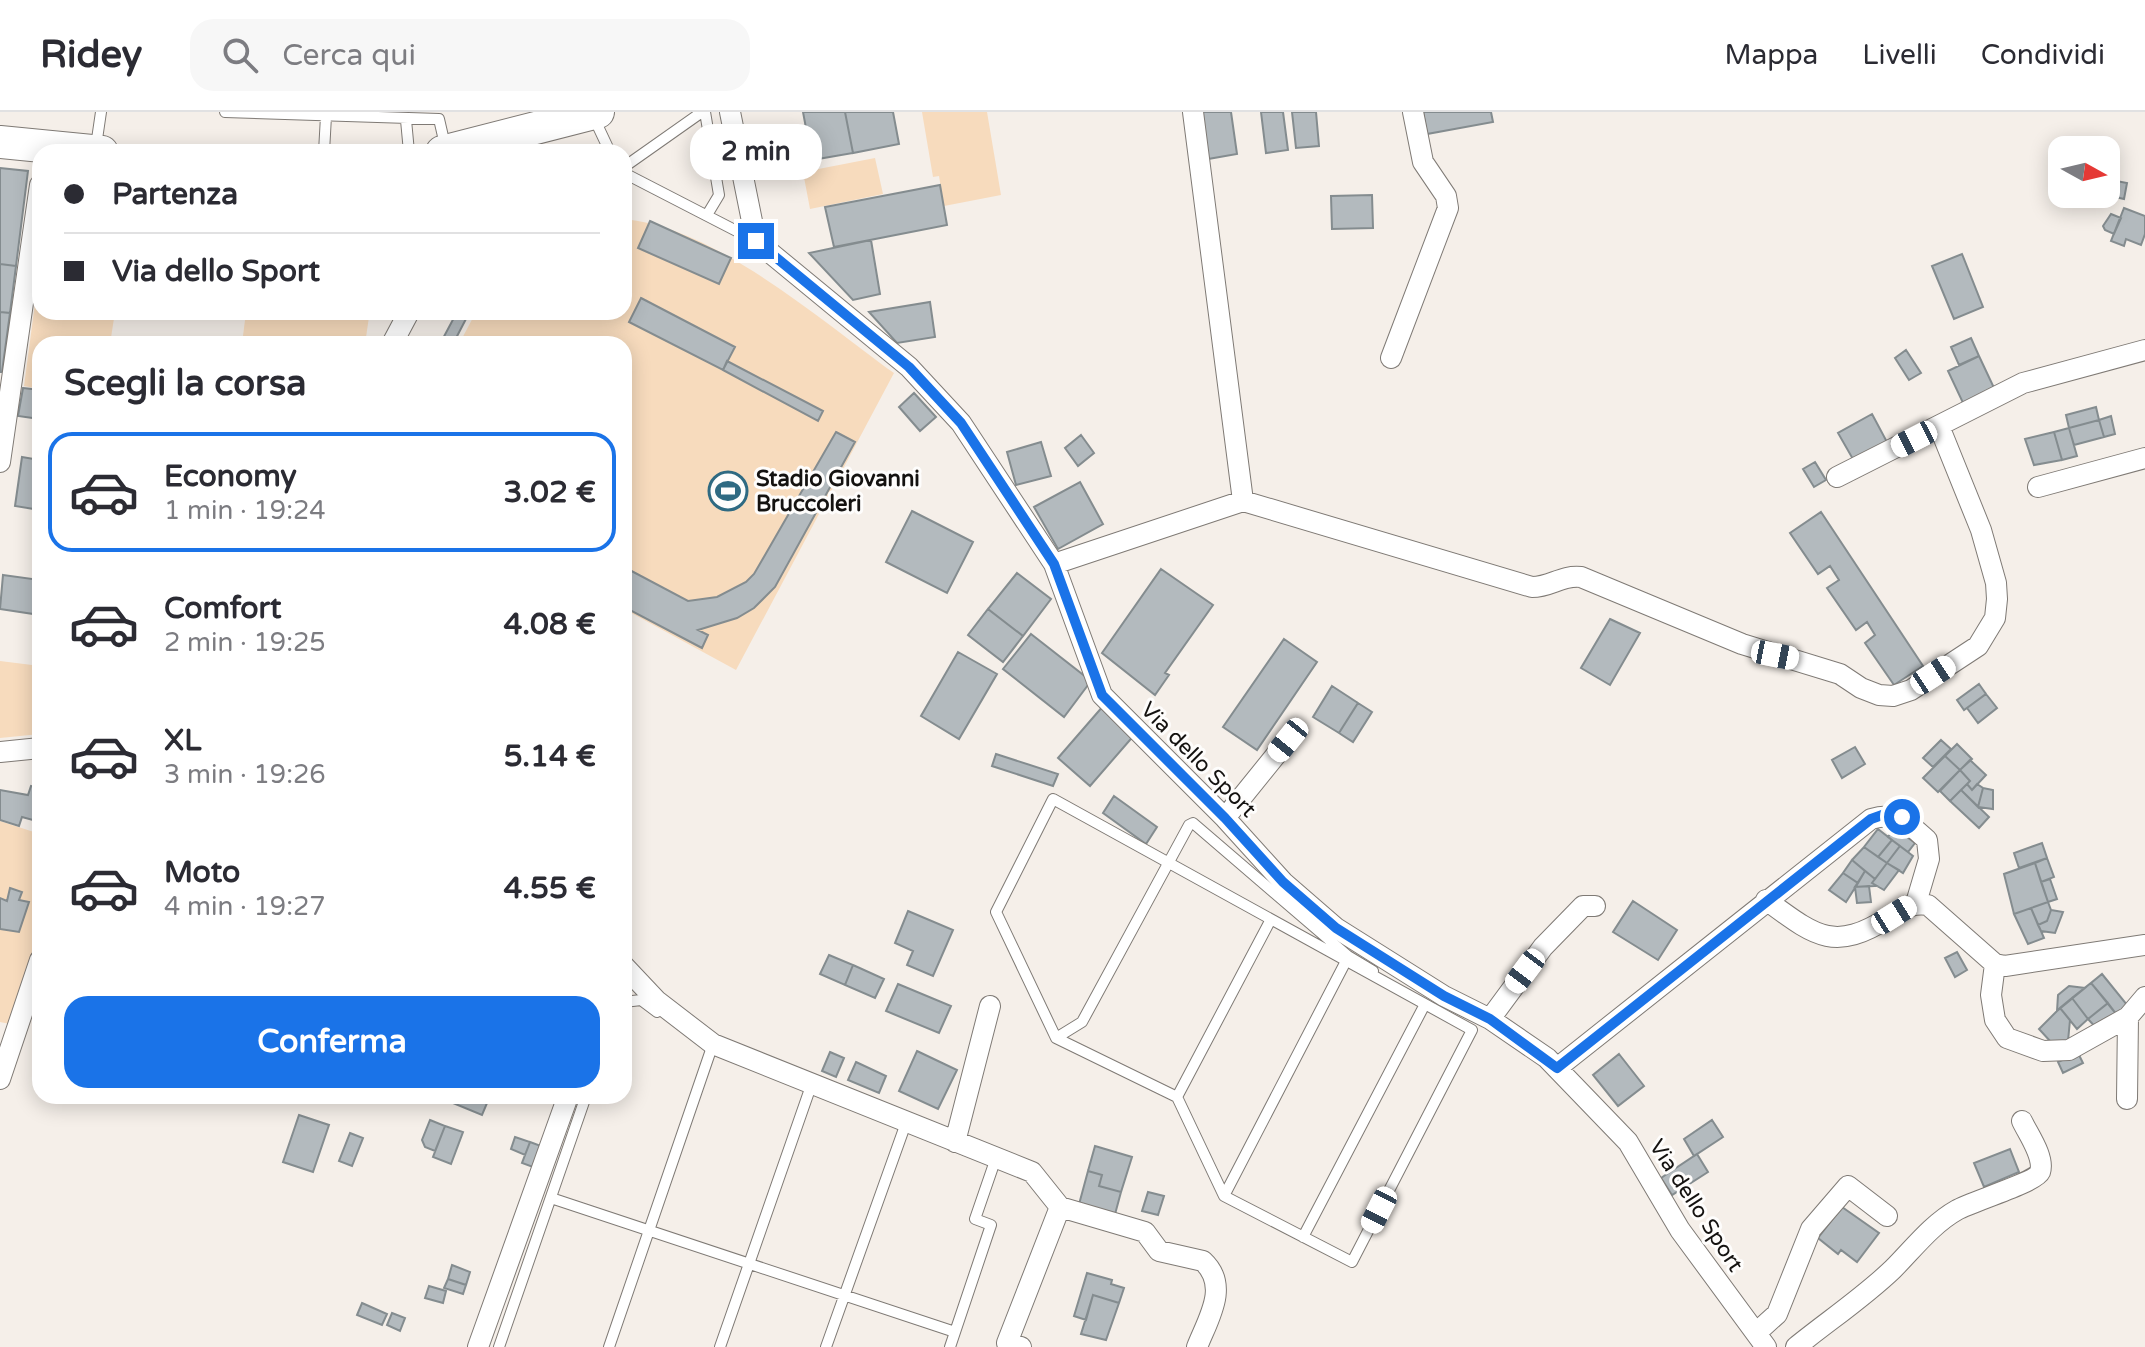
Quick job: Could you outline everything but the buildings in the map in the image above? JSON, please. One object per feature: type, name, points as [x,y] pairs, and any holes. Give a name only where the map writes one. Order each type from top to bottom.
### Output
[{"type":"main road","points":[[503,144],[595,113]]},
{"type":"main road","points":[[0,142],[32,148]]},
{"type":"street","points":[[730,112],[756,241]]},
{"type":"street","points":[[1193,112],[1243,501]]},
{"type":"street","points":[[1391,358],[1448,208],[1444,191],[1423,162],[1413,112]]},
{"type":"street","points":[[0,462],[6,378],[32,230]]},
{"type":"street","name":"Via dello Sport","points":[[756,241],[839,307],[936,393],[961,423],[1054,564],[1102,695],[1225,818],[1283,882],[1336,928],[1411,976],[1490,1019],[1557,1068],[1628,1142],[1680,1230],[1761,1340]]},
{"type":"street","points":[[1837,477],[2023,383],[2145,350]]},
{"type":"street","points":[[1054,564],[1243,501],[1532,587],[1543,587],[1567,576],[1581,577],[1742,644],[1807,661],[1840,674],[1870,692],[1893,696],[1911,690],[1978,646],[1995,618],[1996,583],[1981,530],[1939,426]]},
{"type":"street","points":[[2038,487],[2145,458]]},
{"type":"street","points":[[1225,818],[1288,740]]},
{"type":"street","points":[[0,752],[32,749]]},
{"type":"street","points":[[1557,1068],[1871,819],[1885,814],[1902,817],[1927,840],[1929,859],[1916,903]]},
{"type":"street","points":[[1766,900],[1795,921],[1825,936],[1847,939],[1864,933],[1916,903],[1928,905],[1995,964],[2005,966],[2145,945]]},
{"type":"street","points":[[1490,1019],[1543,947],[1583,906],[1595,906]]},
{"type":"street","points":[[1995,964],[1991,995],[1995,1020],[2007,1038],[2043,1051],[2069,1050],[2128,1017],[2145,997]]},
{"type":"street","points":[[632,974],[666,1009],[712,1048],[1032,1172],[1060,1207],[1145,1232],[1159,1251],[1203,1261],[1215,1276],[1217,1297],[1197,1347]]},
{"type":"street","points":[[0,1079],[6,1044],[32,980]]},
{"type":"street","points":[[955,1142],[990,1006]]},
{"type":"street","points":[[2127,1099],[2128,1017]]},
{"type":"street","points":[[478,1347],[565,1104]]},
{"type":"street","points":[[1796,1347],[1891,1271],[1921,1239],[1954,1211],[2005,1188],[2036,1179],[2040,1161],[2022,1121]]},
{"type":"street","points":[[1761,1340],[1777,1314],[1811,1229],[1848,1186],[1887,1216]]},
{"type":"street","points":[[1021,1347],[1007,1343],[1060,1207]]},
{"type":"lane","points":[[96,144],[101,112]]},
{"type":"lane","points":[[225,112],[439,119],[444,144]]},
{"type":"lane","points":[[632,164],[703,112],[719,195],[707,215]]},
{"type":"lane","points":[[595,113],[607,144]]},
{"type":"lane","points":[[324,144],[326,116]]},
{"type":"lane","points":[[406,120],[408,144]]},
{"type":"lane","points":[[632,174],[756,241]]},
{"type":"lane","points":[[1053,799],[1166,863],[1472,1030],[1352,1262],[1224,1196],[1177,1097],[1056,1038],[996,912],[1053,799]]},
{"type":"lane","points":[[1056,1038],[1082,1022],[1189,825],[1197,824],[1348,956],[1403,989],[1411,976]]},
{"type":"lane","points":[[1177,1097],[1270,921]]},
{"type":"lane","points":[[1224,1196],[1345,963]]},
{"type":"lane","points":[[609,1347],[712,1048],[641,1000],[632,1001]]},
{"type":"lane","points":[[1303,1237],[1424,1006]]},
{"type":"lane","points":[[720,1347],[811,1086]]},
{"type":"lane","points":[[499,1347],[583,1104]]},
{"type":"lane","points":[[826,1347],[906,1123]]},
{"type":"lane","points":[[950,1347],[991,1225],[975,1219],[996,1158]]},
{"type":"lane","points":[[551,1198],[955,1332]]},
{"type":"shaded area","points":[[922,112],[987,112],[1001,195],[944,206],[939,176],[933,177]]},
{"type":"shaded area","points":[[875,158],[883,194],[810,209],[803,172]]},
{"type":"shaded area","name":"Stadio Giovanni Bruccoleri","points":[[632,221],[659,226],[694,239],[730,257],[800,303],[894,373],[736,670],[632,613],[632,336],[463,336],[472,320],[632,320]]},
{"type":"shaded area","points":[[33,320],[114,320],[111,336],[32,336],[32,388],[24,386]]},
{"type":"shaded area","points":[[245,320],[369,320],[366,336],[243,336]]},
{"type":"shaded area","points":[[0,661],[32,665],[32,735],[0,738]]},
{"type":"shaded area","points":[[0,821],[32,831],[32,954],[10,1024],[0,1022]]},
{"type":"place","name":"Stadio Giovanni Bruccoleri","points":[[728,491]]},
{"type":"route","points":[[756,241],[909,367],[961,423],[1054,564],[1102,695],[1225,818],[1283,882],[1336,928],[1444,996],[1490,1019],[1557,1068],[1871,819],[1885,814],[1902,817]]}]
